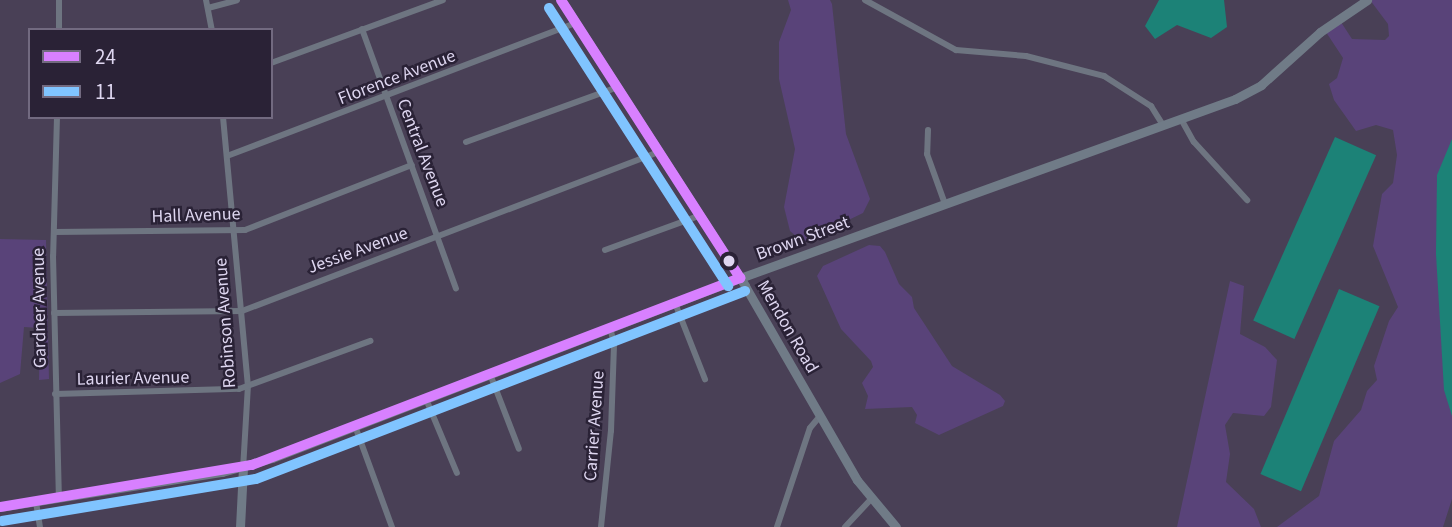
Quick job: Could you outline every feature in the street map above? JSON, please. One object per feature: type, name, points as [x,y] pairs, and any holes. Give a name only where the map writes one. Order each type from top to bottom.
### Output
[{"type":"street","points":[[59,0],[59,28]]},
{"type":"street","points":[[206,0],[212,28]]},
{"type":"street","points":[[208,8],[237,0]]},
{"type":"street","points":[[273,62],[443,0]]},
{"type":"street","name":"Mendon Road","points":[[561,0],[701,215],[871,499],[895,527]]},
{"type":"street","points":[[865,0],[877,3],[956,50],[1026,56],[1104,76],[1151,106],[1164,125]]},
{"type":"street","name":"Brown Street","points":[[0,507],[243,468],[740,278],[1249,93],[1364,1]]},
{"type":"street","name":"Florence Avenue","points":[[227,156],[576,23]]},
{"type":"street","name":"Central Avenue","points":[[362,29],[456,288]]},
{"type":"street","points":[[466,142],[618,87]]},
{"type":"street","name":"Gardner Avenue","points":[[57,119],[54,313],[59,498]]},
{"type":"street","name":"Robinson Avenue","points":[[223,119],[248,386],[240,527]]},
{"type":"street","points":[[1181,119],[1194,142],[1247,200]]},
{"type":"street","points":[[928,130],[927,154],[945,204]]},
{"type":"street","name":"Jessie Avenue","points":[[54,313],[242,311],[660,151]]},
{"type":"street","name":"Hall Avenue","points":[[54,232],[234,231],[412,165]]},
{"type":"street","points":[[605,250],[701,215]]},
{"type":"street","points":[[675,303],[705,380]]},
{"type":"street","name":"Carrier Avenue","points":[[601,527],[611,431],[614,343],[610,328]]},
{"type":"street","name":"Laurier Avenue","points":[[55,394],[205,392],[248,386],[370,341]]},
{"type":"street","points":[[490,374],[519,449]]},
{"type":"street","points":[[426,399],[457,473]]},
{"type":"street","points":[[777,527],[810,428],[820,416]]},
{"type":"street","points":[[355,426],[392,527]]},
{"type":"street","points":[[845,527],[871,499]]},
{"type":"street","points":[[36,502],[40,527]]},
{"type":"shaded area","points":[[788,0],[830,0],[832,4],[846,134],[870,199],[863,213],[803,242],[790,231],[784,207],[795,149],[779,79],[779,42],[791,10]]},
{"type":"shaded area","points":[[1159,0],[1224,0],[1227,27],[1211,38],[1177,25],[1155,39],[1145,26]]},
{"type":"shaded area","points":[[1370,0],[1452,0],[1452,150],[1442,350],[1452,395],[1452,499],[1443,527],[1277,527],[1319,496],[1334,441],[1361,410],[1367,391],[1377,380],[1374,366],[1389,321],[1398,307],[1373,246],[1382,194],[1393,183],[1397,155],[1393,130],[1376,125],[1356,131],[1334,100],[1329,84],[1337,78],[1343,58],[1324,29],[1339,19],[1352,39],[1385,40],[1389,36],[1388,24]]},
{"type":"shaded area","points":[[1335,137],[1376,155],[1294,339],[1253,321]]},
{"type":"shaded area","points":[[1452,139],[1452,416],[1444,390],[1436,254],[1437,175]]},
{"type":"shaded area","points":[[0,239],[46,240],[49,379],[39,380],[40,328],[24,327],[20,374],[0,383]]},
{"type":"shaded area","points":[[869,245],[880,246],[885,252],[899,284],[912,297],[914,308],[952,366],[1000,395],[1005,401],[1003,406],[939,435],[915,423],[917,415],[912,407],[865,409],[868,396],[862,383],[873,367],[871,361],[841,329],[817,276],[823,266]]},
{"type":"shaded area","points":[[1230,281],[1244,286],[1240,334],[1265,347],[1277,360],[1271,407],[1264,416],[1233,413],[1225,425],[1230,454],[1226,482],[1254,509],[1261,527],[1177,527]]},
{"type":"shaded area","points":[[1339,289],[1380,306],[1301,491],[1260,474]]},
{"type":"transit line","name":"24","points":[[561,0],[740,278]]},
{"type":"transit line","name":"11","points":[[549,8],[728,286]]},
{"type":"transit line","name":"24","points":[[0,507],[252,465],[740,278]]},
{"type":"transit line","name":"11","points":[[2,521],[256,479],[745,291]]}]
